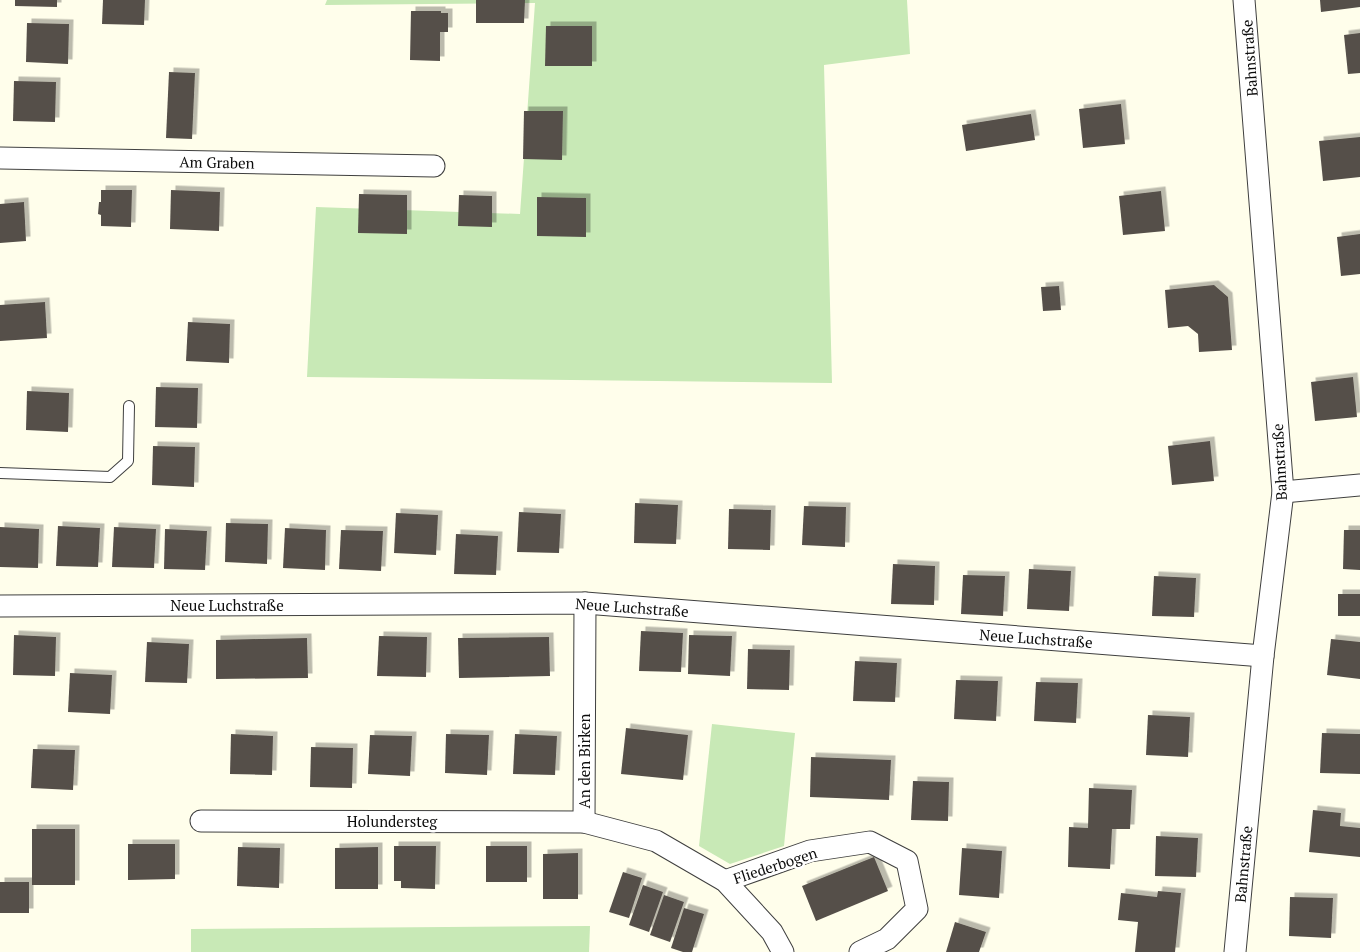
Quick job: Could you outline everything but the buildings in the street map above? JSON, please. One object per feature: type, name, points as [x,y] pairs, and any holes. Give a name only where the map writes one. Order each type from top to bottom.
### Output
[{"type":"street","name":"Bahnstraße","points":[[1235,952],[1263,656],[1283,492],[1244,0]]},
{"type":"street","name":"Am Graben","points":[[0,158],[434,166]]},
{"type":"street","points":[[1283,492],[1360,485]]},
{"type":"street","name":"Neue Luchstraße","points":[[0,606],[585,603],[1263,656]]},
{"type":"street","name":"An den Birken","points":[[585,603],[584,822],[656,840],[725,880],[772,932],[783,952]]},
{"type":"street","name":"Holundersteg","points":[[200,821],[584,822]]},
{"type":"street","name":"Fliederbogen","points":[[725,880],[810,851],[870,842],[907,861],[917,908],[887,939],[860,952]]},
{"type":"lane","points":[[0,473],[110,477],[128,461],[129,406]]},
{"type":"green space","points":[[327,0],[907,0],[910,54],[824,65],[832,383],[307,377],[316,207],[520,214],[535,3],[325,5]]},
{"type":"green space","points":[[712,724],[795,733],[784,846],[730,864],[699,846]]},
{"type":"green space","points":[[590,926],[589,952],[191,952],[191,929]]}]
